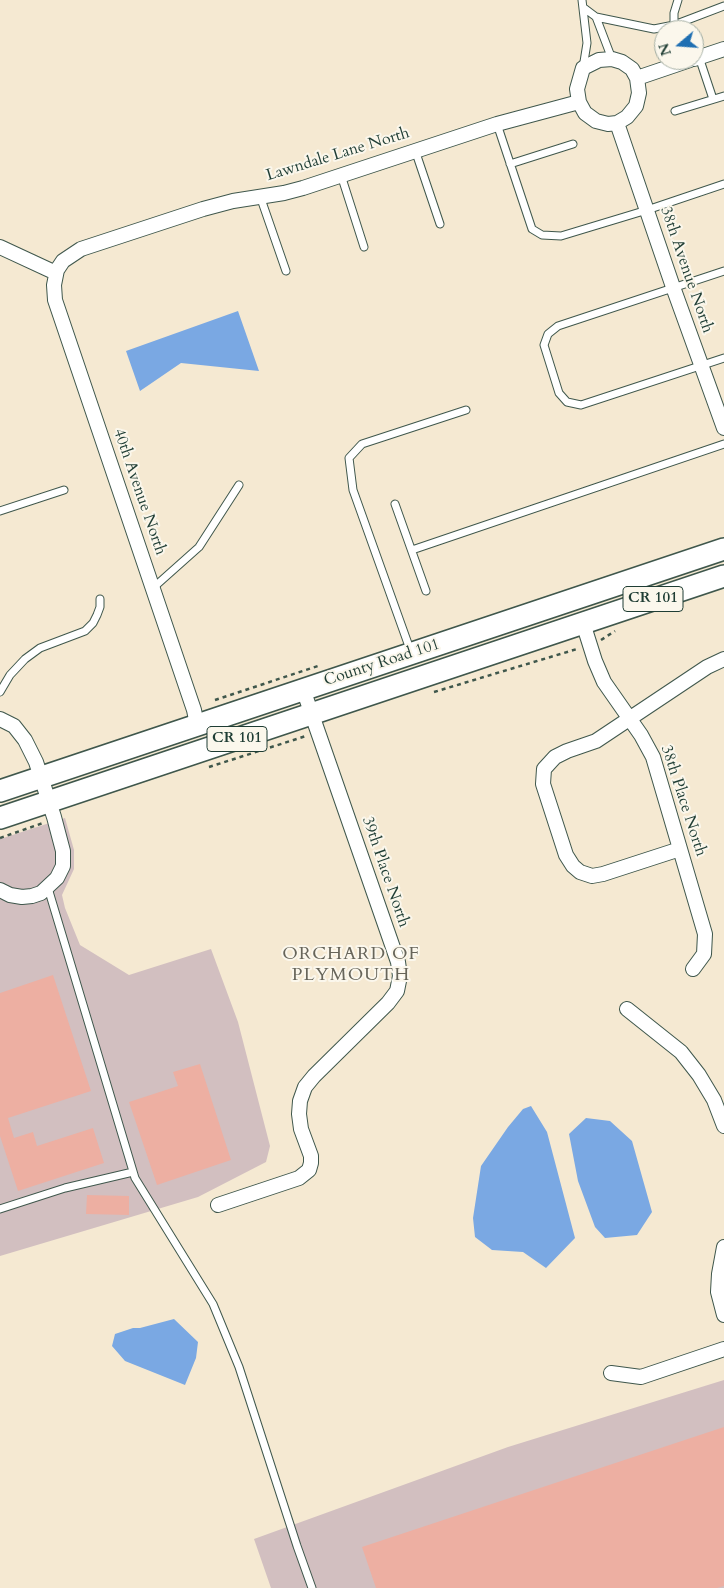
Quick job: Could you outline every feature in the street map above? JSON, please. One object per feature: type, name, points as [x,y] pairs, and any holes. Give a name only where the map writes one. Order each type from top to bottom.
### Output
[{"type":"main road","name":"County Road 101","points":[[0,790],[724,549]]},
{"type":"main road","name":"County Road 101","points":[[0,818],[724,576]]},
{"type":"street","points":[[704,56],[724,49]]},
{"type":"street","points":[[612,59],[622,62],[632,69],[637,78],[639,93],[636,106],[627,117],[617,123],[608,124],[596,121],[585,113],[579,102],[577,89],[583,68],[599,60],[612,59]]},
{"type":"street","points":[[637,78],[661,70]]},
{"type":"street","name":"Lawndale Lane North","points":[[57,271],[62,261],[81,249],[203,209],[233,201],[284,193],[497,124],[579,102]]},
{"type":"street","name":"38th Avenue North","points":[[617,123],[673,288],[724,428]]},
{"type":"street","points":[[0,247],[57,271]]},
{"type":"street","name":"40th Avenue North","points":[[57,271],[54,285],[55,300],[194,710],[197,725]]},
{"type":"street","name":"38th Place North","points":[[582,623],[604,682],[648,746],[653,757],[705,934],[704,954],[693,969]]},
{"type":"street","points":[[680,849],[603,874],[592,876],[580,872],[573,866],[566,855],[543,784],[544,768],[555,757],[568,750],[596,741],[707,667],[724,659]]},
{"type":"street","name":"39th Place North","points":[[218,1205],[299,1178],[309,1170],[310,1156],[301,1129],[299,1114],[300,1101],[305,1087],[388,1003],[396,991],[400,976],[398,962],[303,689]]},
{"type":"street","points":[[0,720],[14,726],[26,740],[40,777],[63,852],[63,866],[57,878],[48,888],[32,896],[22,897],[10,895],[0,890]]},
{"type":"street","points":[[627,1009],[681,1052],[699,1075],[714,1100],[724,1126]]},
{"type":"street","points":[[724,1247],[718,1292],[724,1314]]},
{"type":"street","points":[[611,1373],[641,1377],[724,1349]]},
{"type":"lane","points":[[582,0],[587,43],[583,68]]},
{"type":"lane","points":[[674,20],[678,0]]},
{"type":"lane","points":[[687,20],[724,6]]},
{"type":"lane","points":[[584,8],[596,17],[654,29]]},
{"type":"lane","points":[[596,17],[612,59]]},
{"type":"lane","points":[[700,70],[713,99]]},
{"type":"lane","points":[[675,111],[724,96]]},
{"type":"lane","points":[[497,124],[532,229],[542,235],[561,236],[724,184]]},
{"type":"lane","points":[[510,164],[573,144]]},
{"type":"lane","points":[[415,150],[440,224]]},
{"type":"lane","points":[[341,175],[364,247]]},
{"type":"lane","points":[[260,196],[286,271]]},
{"type":"lane","points":[[724,271],[558,326],[548,334],[544,345],[559,393],[567,402],[581,405],[724,358]]},
{"type":"lane","points":[[411,653],[353,490],[349,458],[362,444],[466,410]]},
{"type":"lane","points":[[412,550],[724,444]]},
{"type":"lane","points":[[152,588],[200,547],[239,486]]},
{"type":"lane","points":[[0,511],[64,490]]},
{"type":"lane","points":[[395,504],[426,591]]},
{"type":"lane","points":[[0,692],[10,675],[25,659],[40,648],[85,631],[93,624],[98,615],[100,599]]},
{"type":"lane","points":[[48,888],[135,1178],[213,1304],[239,1367],[312,1588]]},
{"type":"lane","points":[[0,1209],[65,1188],[133,1172]]},
{"type":"path","points":[[0,838],[35,826]]},
{"type":"shaded area","points":[[65,818],[74,850],[74,869],[62,895],[65,908],[80,945],[129,975],[211,949],[238,1022],[270,1146],[266,1162],[198,1197],[0,1256],[0,839]]},
{"type":"shaded area","points":[[724,1380],[724,1588],[271,1588],[254,1539],[508,1447]]},
{"type":"water","points":[[238,311],[259,371],[181,363],[140,391],[126,351]]},
{"type":"water","points":[[531,1106],[547,1132],[575,1238],[546,1268],[523,1252],[492,1250],[475,1237],[473,1218],[481,1166],[523,1109]]},
{"type":"water","points":[[586,1118],[610,1121],[632,1141],[652,1212],[637,1235],[605,1238],[595,1227],[578,1181],[569,1134]]},
{"type":"water","points":[[174,1319],[198,1342],[196,1358],[185,1385],[125,1361],[112,1346],[115,1334]]},
{"type":"building","points":[[53,975],[91,1091],[8,1118],[14,1138],[33,1132],[37,1146],[93,1128],[104,1163],[18,1191],[0,1136],[0,993]]},
{"type":"building","points":[[200,1064],[231,1160],[157,1185],[129,1102],[178,1086],[173,1072]]},
{"type":"building","points":[[87,1195],[129,1196],[129,1215],[86,1214]]},
{"type":"building","points":[[724,1427],[724,1586],[717,1588],[376,1588],[362,1547]]},
{"type":"district","name":"ORCHARD OF PLYMOUTH","points":[[351,965]]}]
